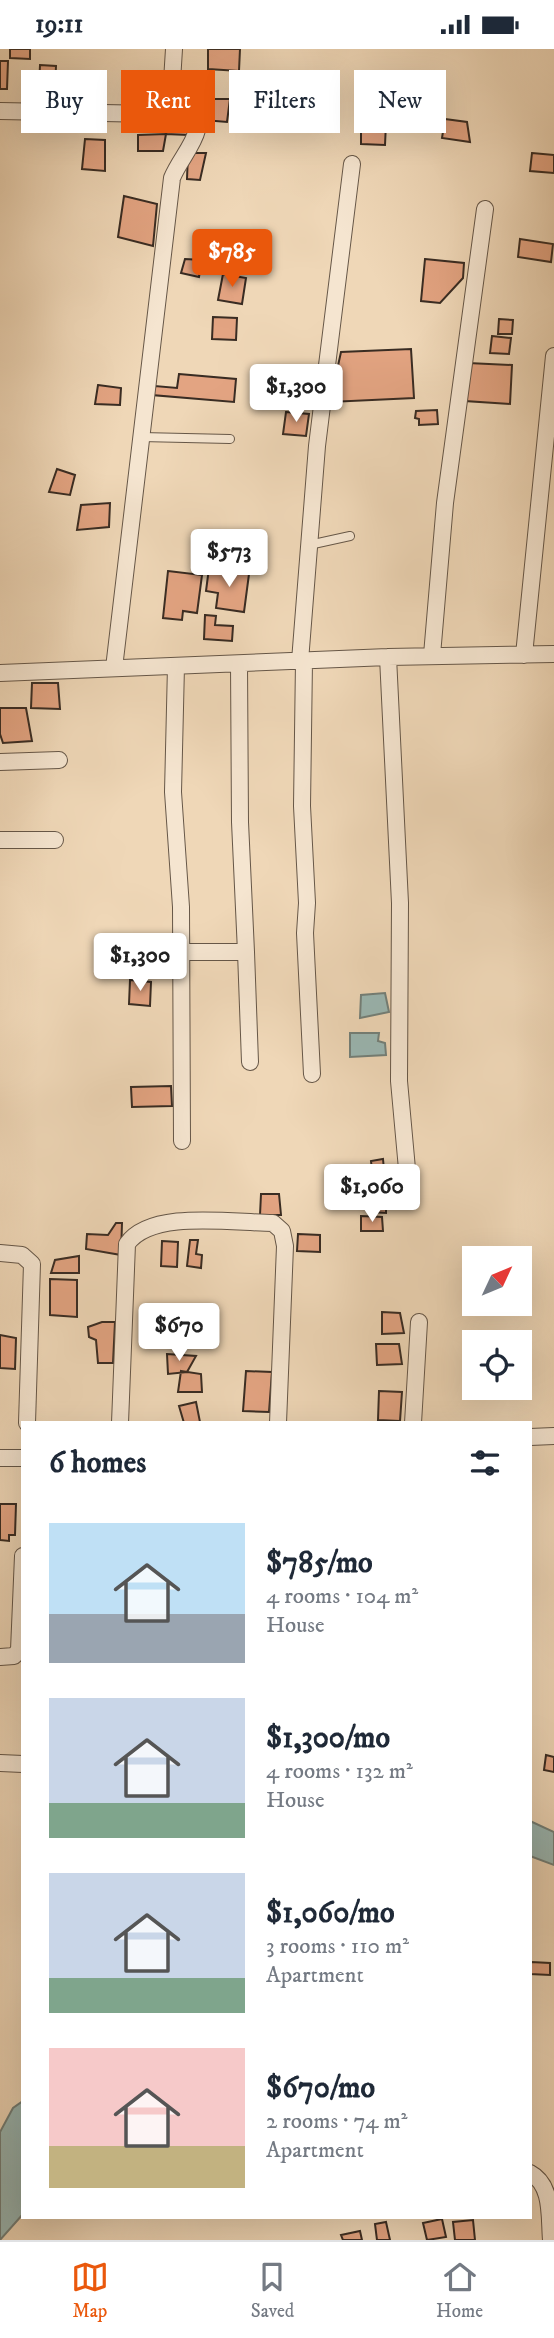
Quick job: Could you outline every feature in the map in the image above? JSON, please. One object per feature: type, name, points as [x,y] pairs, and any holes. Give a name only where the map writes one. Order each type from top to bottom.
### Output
[{"type":"street","points":[[173,70],[174,49]]},
{"type":"street","points":[[0,111],[121,113]]},
{"type":"street","points":[[114,668],[172,178],[192,148],[195,133]]},
{"type":"street","points":[[312,1074],[305,933],[307,903],[302,796],[302,661],[309,544],[352,164]]},
{"type":"street","points":[[432,656],[445,503],[485,209]]},
{"type":"street","points":[[524,655],[554,356]]},
{"type":"street","points":[[0,673],[388,657],[554,654]]},
{"type":"street","points":[[388,657],[400,904],[399,1081],[407,1169]]},
{"type":"street","points":[[239,664],[240,822],[250,1062]]},
{"type":"street","points":[[176,666],[173,792],[181,952],[182,1141]]},
{"type":"street","points":[[0,762],[59,760]]},
{"type":"street","points":[[0,841],[55,840]]},
{"type":"street","points":[[181,952],[246,952]]},
{"type":"street","points":[[120,1421],[127,1244],[134,1234],[173,1221],[273,1223],[282,1231],[285,1246],[278,1421]]},
{"type":"street","points":[[0,1253],[22,1255],[32,1264],[27,1421]]},
{"type":"street","points":[[412,1421],[419,1322]]},
{"type":"street","points":[[532,1437],[554,1436]]},
{"type":"street","points":[[0,1458],[21,1458]]},
{"type":"street","points":[[0,1657],[14,1656],[19,1650],[21,1603]]},
{"type":"street","points":[[0,1763],[21,1764]]},
{"type":"street","points":[[541,2175],[547,2194],[551,2240]]},
{"type":"lane","points":[[266,370],[326,376]]},
{"type":"lane","points":[[141,437],[230,439]]},
{"type":"lane","points":[[309,544],[350,536]]},
{"type":"water","points":[[385,993],[389,1012],[360,1018],[361,995]]},
{"type":"water","points":[[350,1033],[379,1033],[378,1041],[385,1043],[386,1055],[350,1057]]},
{"type":"water","points":[[532,1822],[554,1832],[554,1865],[532,1857]]},
{"type":"water","points":[[21,2102],[21,2216],[0,2240],[0,2132],[13,2108]]},
{"type":"building","points":[[10,49],[30,49],[30,59],[10,58]]},
{"type":"building","points":[[208,49],[240,49],[239,70],[208,69]]},
{"type":"building","points":[[0,61],[8,61],[7,89],[0,89]]},
{"type":"building","points":[[40,65],[56,66],[56,70],[40,70]]},
{"type":"building","points":[[215,99],[229,99],[227,122],[215,121]]},
{"type":"building","points":[[446,119],[467,122],[470,142],[442,138],[443,133],[446,133]]},
{"type":"building","points":[[188,133],[188,135],[166,134]]},
{"type":"building","points":[[361,133],[386,133],[385,145],[361,144]]},
{"type":"building","points":[[166,134],[163,151],[138,151],[138,135]]},
{"type":"building","points":[[85,139],[105,140],[105,171],[82,169]]},
{"type":"building","points":[[188,153],[206,153],[200,180],[187,179]]},
{"type":"building","points":[[532,153],[554,155],[554,173],[530,171]]},
{"type":"building","points":[[124,196],[157,204],[153,246],[118,237]]},
{"type":"building","points":[[520,239],[553,244],[551,262],[518,257]]},
{"type":"building","points":[[185,259],[202,260],[199,277],[181,273]]},
{"type":"building","points":[[425,259],[464,263],[463,278],[440,303],[421,301]]},
{"type":"building","points":[[223,274],[246,278],[242,304],[218,300]]},
{"type":"building","points":[[213,317],[237,318],[236,340],[212,339]]},
{"type":"building","points":[[499,319],[513,320],[512,334],[498,334]]},
{"type":"building","points":[[492,336],[511,338],[509,354],[490,353]]},
{"type":"building","points":[[411,349],[414,398],[330,402],[341,352]]},
{"type":"building","points":[[468,363],[512,365],[510,404],[465,401]]},
{"type":"building","points":[[179,374],[236,379],[234,402],[152,395],[155,386],[177,388]]},
{"type":"building","points":[[98,385],[121,388],[120,405],[95,404]]},
{"type":"building","points":[[437,410],[438,424],[419,425],[419,419],[415,418],[416,411]]},
{"type":"building","points":[[286,412],[309,414],[306,436],[283,434]]},
{"type":"building","points":[[57,469],[75,475],[70,495],[49,492]]},
{"type":"building","points":[[110,503],[109,527],[77,530],[81,505]]},
{"type":"building","points":[[209,568],[249,574],[244,612],[216,608],[218,593],[206,591]]},
{"type":"building","points":[[168,571],[202,575],[197,613],[183,611],[182,620],[163,618]]},
{"type":"building","points":[[205,615],[216,616],[215,625],[233,626],[232,641],[204,639]]},
{"type":"building","points":[[32,683],[58,683],[60,709],[31,708]]},
{"type":"building","points":[[0,708],[26,708],[32,741],[3,743],[0,734]]},
{"type":"building","points":[[130,980],[151,982],[150,1006],[129,1004]]},
{"type":"building","points":[[171,1086],[172,1106],[132,1107],[131,1087]]},
{"type":"building","points":[[383,1159],[384,1170],[372,1170],[371,1161]]},
{"type":"building","points":[[367,1183],[389,1183],[390,1199],[371,1198]]},
{"type":"building","points":[[261,1194],[279,1194],[281,1215],[260,1215]]},
{"type":"building","points":[[374,1202],[386,1204],[386,1213],[371,1212]]},
{"type":"building","points":[[361,1216],[382,1217],[383,1231],[361,1231]]},
{"type":"building","points":[[116,1223],[122,1223],[121,1255],[86,1249],[87,1234],[108,1235]]},
{"type":"building","points":[[298,1234],[320,1235],[320,1252],[297,1251]]},
{"type":"building","points":[[190,1240],[198,1240],[196,1254],[202,1255],[201,1268],[187,1266]]},
{"type":"building","points":[[162,1241],[178,1242],[177,1267],[161,1266]]},
{"type":"building","points":[[79,1256],[79,1273],[51,1273],[55,1260]]},
{"type":"building","points":[[50,1279],[77,1280],[77,1317],[50,1315]]},
{"type":"building","points":[[382,1312],[400,1313],[404,1333],[382,1334]]},
{"type":"building","points":[[170,1318],[192,1325],[191,1338],[167,1336]]},
{"type":"building","points":[[102,1322],[115,1322],[113,1363],[98,1363],[96,1340],[89,1337],[88,1327]]},
{"type":"building","points":[[0,1335],[16,1338],[15,1369],[0,1368]]},
{"type":"building","points":[[376,1344],[399,1344],[402,1364],[377,1365]]},
{"type":"building","points":[[167,1354],[196,1356],[187,1372],[168,1374]]},
{"type":"building","points":[[181,1371],[201,1374],[202,1392],[178,1392]]},
{"type":"building","points":[[246,1371],[272,1372],[269,1412],[243,1411]]},
{"type":"building","points":[[379,1391],[402,1392],[400,1421],[378,1420]]},
{"type":"building","points":[[196,1402],[200,1421],[183,1421],[179,1406]]},
{"type":"building","points":[[0,1504],[16,1504],[15,1535],[9,1535],[9,1541],[0,1540]]},
{"type":"building","points":[[546,1755],[554,1757],[554,1772],[544,1770]]},
{"type":"building","points":[[532,1962],[550,1963],[550,1975],[532,1974]]},
{"type":"building","points":[[442,2219],[446,2237],[427,2240],[423,2223]]},
{"type":"building","points":[[473,2220],[475,2240],[455,2240],[453,2222]]},
{"type":"building","points":[[386,2222],[390,2240],[377,2240],[375,2224]]},
{"type":"building","points":[[360,2231],[362,2240],[343,2240],[341,2235]]}]
